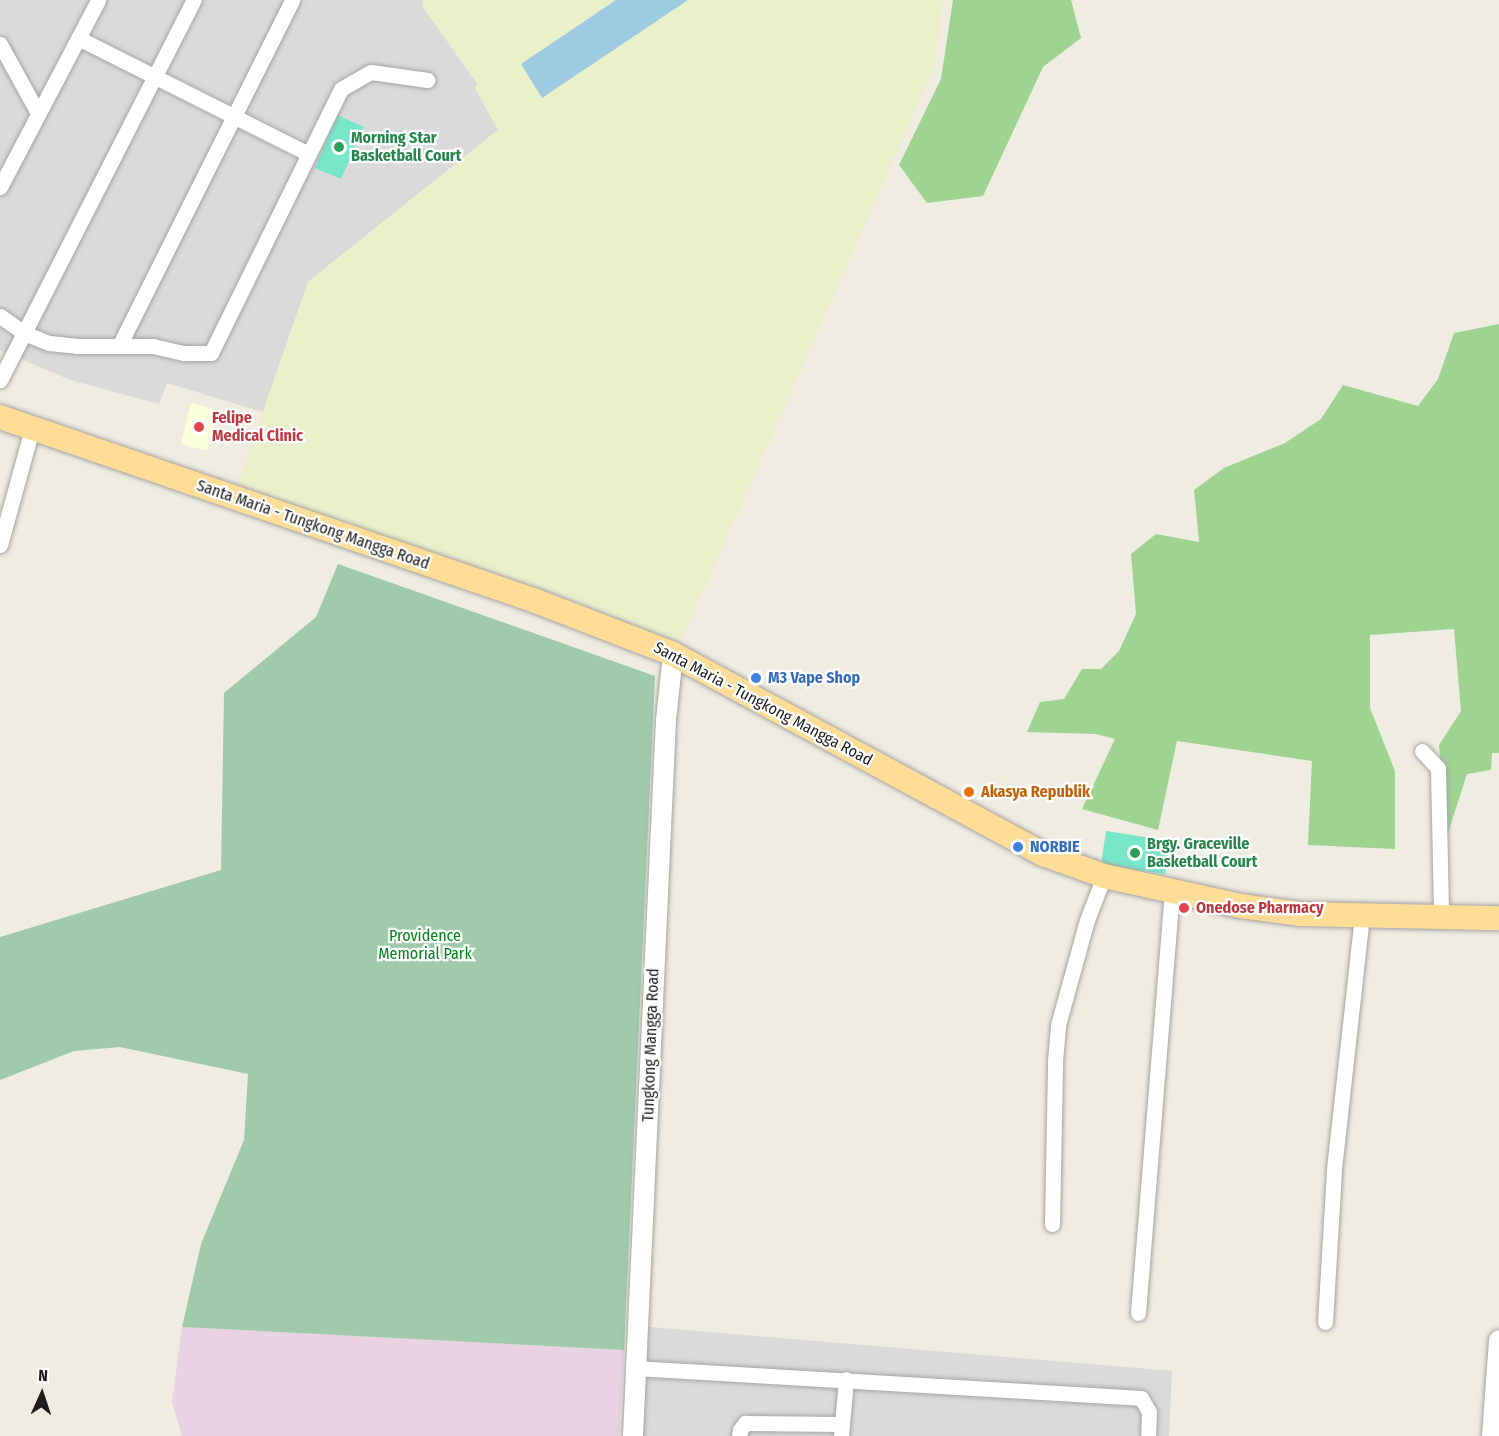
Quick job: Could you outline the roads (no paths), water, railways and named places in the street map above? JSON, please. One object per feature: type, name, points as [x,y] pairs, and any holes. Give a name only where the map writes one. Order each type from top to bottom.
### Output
[{"type":"main road","name":"Santa Maria - Tungkong Mangga Road","points":[[0,417],[536,601],[672,654],[1043,854],[1104,876],[1241,906],[1301,914],[1499,918]]},
{"type":"street","points":[[0,187],[98,0]]},
{"type":"street","points":[[0,380],[194,0]]},
{"type":"street","points":[[119,346],[292,0]]},
{"type":"street","points":[[78,39],[154,79],[309,154]]},
{"type":"street","points":[[0,44],[38,113]]},
{"type":"street","points":[[0,316],[24,333],[49,343],[76,346],[153,346],[184,352],[211,353],[341,90],[371,72],[427,80]]},
{"type":"street","points":[[0,545],[32,429]]},
{"type":"street","name":"Tungkong Mangga Road","points":[[633,1436],[666,720],[672,654]]},
{"type":"street","points":[[1422,751],[1438,768],[1441,917]]},
{"type":"street","points":[[1052,1224],[1055,1061],[1058,1025],[1087,920],[1104,876]]},
{"type":"street","points":[[1138,1313],[1172,892]]},
{"type":"street","points":[[1325,1322],[1334,1169],[1362,916]]},
{"type":"street","points":[[1492,1436],[1499,1340]]},
{"type":"street","points":[[635,1368],[1141,1398],[1149,1412],[1148,1436]]},
{"type":"street","points":[[739,1436],[745,1423],[754,1422],[841,1430],[846,1379]]},
{"type":"water","points":[[616,0],[688,0],[542,98],[521,64]]},
{"type":"place","name":"Morning Star Basketball Court","points":[[339,147]]},
{"type":"place","name":"Felipe Medical Clinic","points":[[199,427]]},
{"type":"place","name":"M3 Vape Shop","points":[[756,678]]},
{"type":"place","name":"Akasya Republik","points":[[969,792]]},
{"type":"place","name":"NORBIE","points":[[1018,847]]},
{"type":"place","name":"Brgy. Graceville Basketball Court","points":[[1135,853]]},
{"type":"place","name":"Onedose Pharmacy","points":[[1184,908]]},
{"type":"park label","name":"Providence Memorial Park","points":[[425,945]]}]
